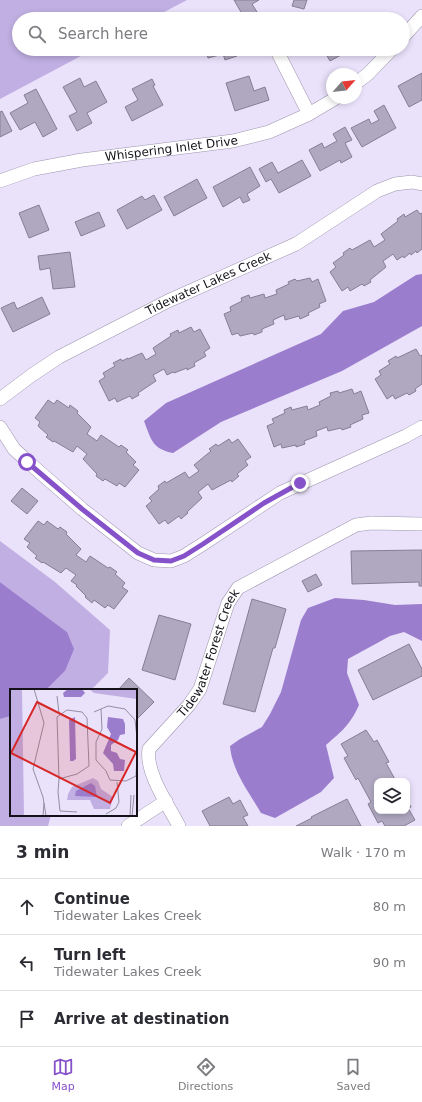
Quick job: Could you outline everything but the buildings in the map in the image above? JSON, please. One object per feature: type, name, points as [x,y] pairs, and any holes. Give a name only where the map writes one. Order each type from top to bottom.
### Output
[{"type":"street","points":[[410,29],[422,16]]},
{"type":"street","points":[[280,56],[309,114]]},
{"type":"street","points":[[362,79],[385,56]]},
{"type":"street","name":"Whispering Inlet Drive","points":[[0,181],[34,169],[82,160],[233,141],[269,132],[309,114],[326,104]]},
{"type":"street","name":"Tidewater Lakes Creek","points":[[0,399],[58,357],[168,301],[296,244],[377,191],[395,184],[422,182]]},
{"type":"street","points":[[0,427],[14,449],[27,462],[82,509],[138,553],[154,560],[171,561],[184,556],[280,493],[406,436],[422,427]]},
{"type":"street","name":"Tidewater Forest Creek","points":[[179,826],[150,770],[148,757],[149,749],[189,705],[200,689],[228,603],[238,588],[356,525],[372,523],[422,524]]},
{"type":"street","points":[[128,826],[166,802]]},
{"type":"shaded area","points":[[0,0],[187,0],[164,12],[12,12],[12,56],[81,56],[0,99]]},
{"type":"shaded area","points":[[422,274],[422,326],[342,371],[221,422],[173,453],[161,449],[153,442],[144,421],[166,403],[321,334],[343,311],[374,302],[416,275]]},
{"type":"shaded area","points":[[0,541],[55,582],[110,630],[108,673],[92,689],[47,689],[65,671],[67,632],[0,582]]},
{"type":"shaded area","points":[[0,582],[67,632],[74,649],[65,671],[47,689],[10,689],[10,716],[0,719]]},
{"type":"shaded area","points":[[335,598],[364,600],[395,605],[422,604],[422,641],[404,632],[390,636],[348,659],[347,673],[359,705],[345,727],[326,745],[334,778],[321,792],[275,818],[261,813],[246,789],[234,764],[230,746],[262,727],[270,714],[281,692],[301,620],[308,608]]},
{"type":"shaded area","points":[[10,716],[10,816],[51,816],[48,826],[0,826],[0,719]]},
{"type":"route","points":[[27,462],[82,509],[138,553],[154,560],[171,561],[184,556],[264,503],[300,483]]}]
